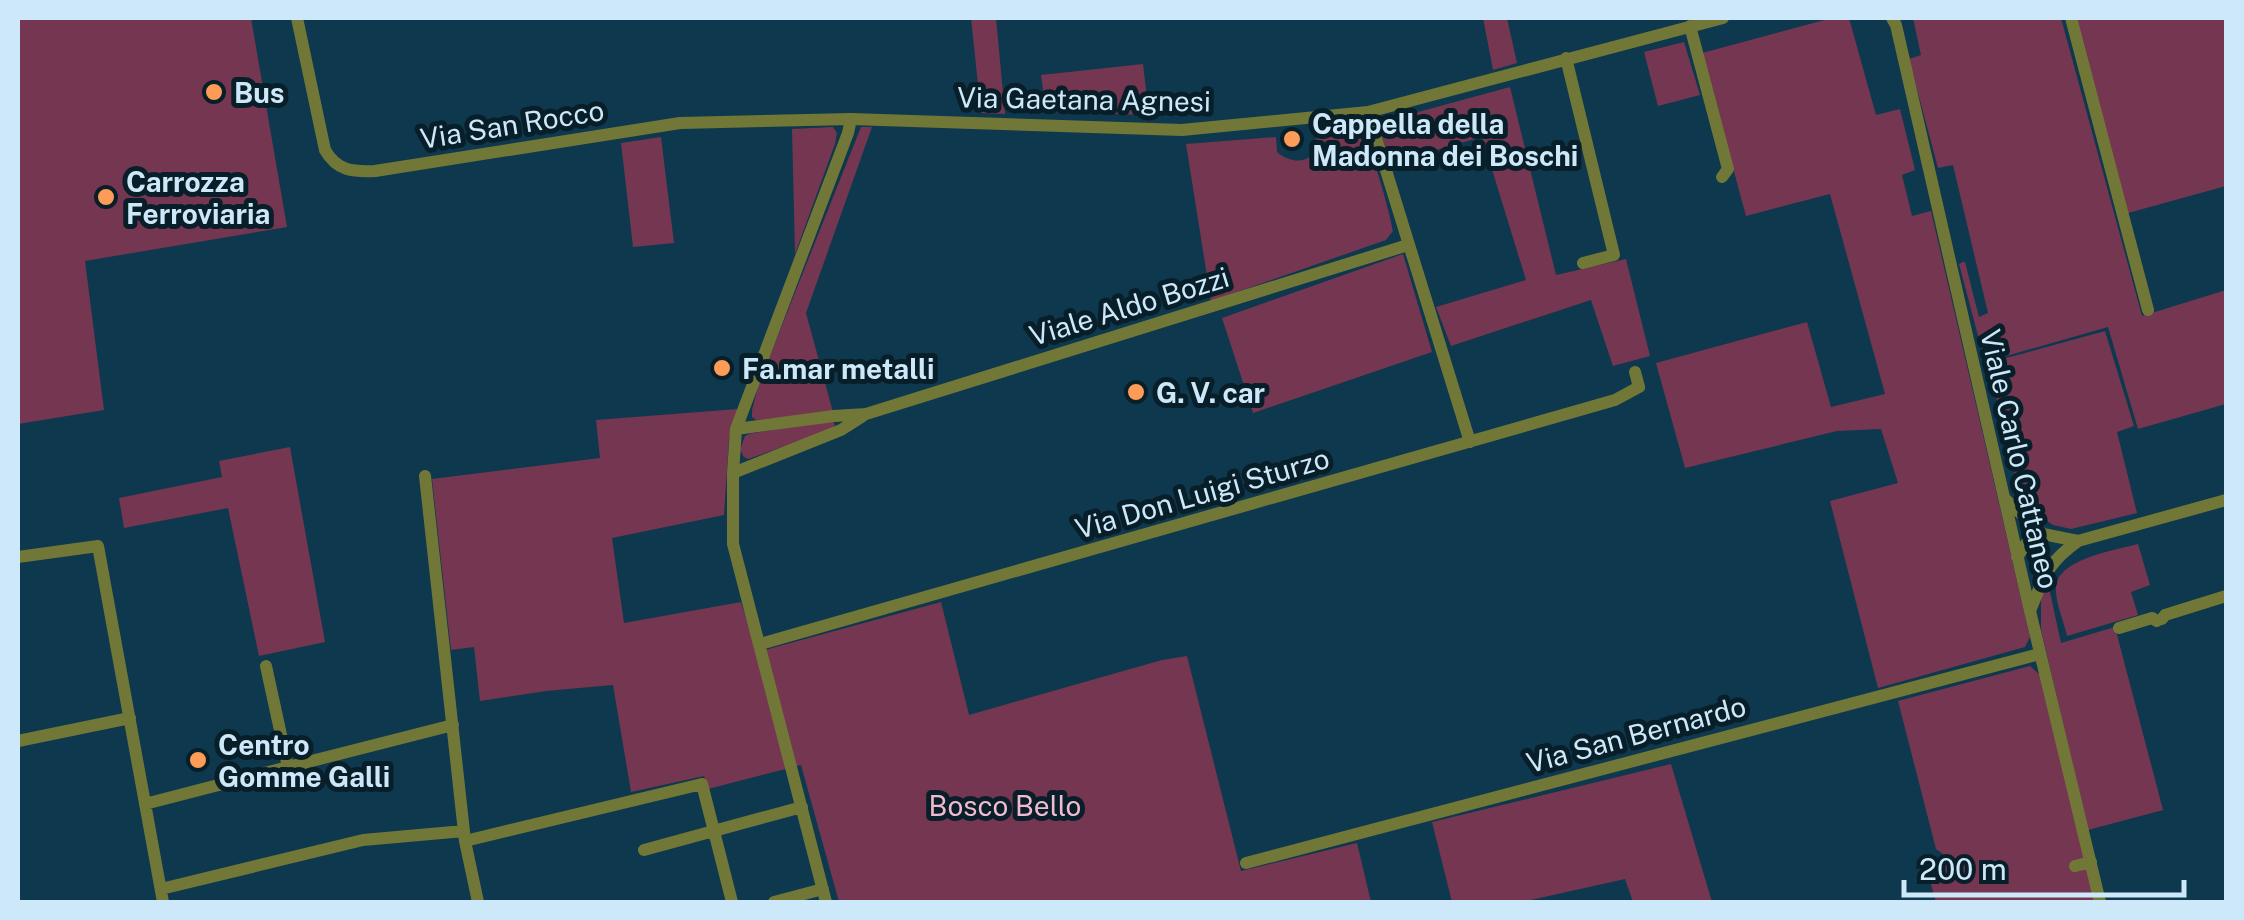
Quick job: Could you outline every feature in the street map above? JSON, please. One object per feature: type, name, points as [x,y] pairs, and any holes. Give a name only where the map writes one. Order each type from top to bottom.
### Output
[{"type":"street","name":"Via San Rocco","points":[[297,18],[323,147],[332,161],[347,170],[376,171],[680,123],[850,118]]},
{"type":"street","name":"Via Gaetana Agnesi","points":[[850,118],[1182,130],[1368,112],[1723,18]]},
{"type":"street","points":[[2071,18],[2148,310]]},
{"type":"street","name":"Viale Carlo Cattaneo","points":[[1895,20],[2100,902]]},
{"type":"street","points":[[1690,26],[1728,169],[1722,177]]},
{"type":"street","points":[[1566,58],[1614,255],[1584,263]]},
{"type":"street","points":[[1368,112],[1470,442]]},
{"type":"street","points":[[774,902],[824,896],[733,544],[736,429],[848,133],[850,118]]},
{"type":"street","name":"Viale Aldo Bozzi","points":[[736,429],[866,414],[1408,245]]},
{"type":"street","name":"Via Don Luigi Sturzo","points":[[760,644],[1615,400],[1639,387],[1635,372]]},
{"type":"street","name":"Viale Aldo Bozzi","points":[[733,473],[841,430],[866,414]]},
{"type":"street","points":[[424,476],[464,836],[478,902]]},
{"type":"street","points":[[2004,498],[2044,534],[2078,541]]},
{"type":"street","points":[[2030,611],[2048,568],[2078,541],[2226,500]]},
{"type":"street","points":[[2044,534],[2026,544],[2018,557],[2048,568]]},
{"type":"street","points":[[18,558],[98,546],[162,896],[363,840],[464,836],[702,784],[732,902]]},
{"type":"street","points":[[2119,628],[2152,618],[2159,620],[2226,596]]},
{"type":"street","name":"Via San Bernardo","points":[[1246,863],[2040,654]]},
{"type":"street","points":[[266,666],[288,767]]},
{"type":"street","points":[[18,741],[130,718]]},
{"type":"street","points":[[146,804],[452,725]]},
{"type":"street","points":[[644,850],[802,807]]},
{"type":"street","points":[[2075,866],[2091,862]]},
{"type":"green space","points":[[18,18],[251,18],[287,227],[85,261],[104,410],[18,424]]},
{"type":"green space","points":[[971,18],[996,18],[1005,114],[981,113]]},
{"type":"green space","points":[[1483,18],[1507,18],[1517,63],[1493,70]]},
{"type":"green space","points":[[1832,18],[1849,18],[1876,115],[1900,109],[1915,170],[1902,175],[1912,216],[1931,211],[2030,637],[2025,647],[1878,688],[1830,501],[1898,483],[1881,429],[1837,431],[1685,468],[1656,363],[1807,322],[1831,407],[1885,394],[1830,194],[1746,216],[1702,53]]},
{"type":"green space","points":[[1913,18],[2061,18],[2142,316],[2226,290],[2226,404],[2138,429],[2108,327],[1985,362],[1959,264],[1965,262],[1979,317],[1988,313],[1953,165],[1938,168],[1909,59],[1921,55]]},
{"type":"green space","points":[[2076,18],[2226,18],[2226,186],[2128,213]]},
{"type":"green space","points":[[1684,42],[1700,95],[1658,106],[1644,52]]},
{"type":"green space","points":[[1143,64],[1149,115],[1046,112],[1041,75]]},
{"type":"green space","points":[[1510,87],[1556,275],[1626,259],[1650,356],[1613,366],[1591,300],[1451,346],[1436,307],[1526,280],[1482,137],[1390,163],[1378,123]]},
{"type":"green space","points":[[1346,125],[1358,129],[1369,149],[1393,231],[1386,240],[1211,301],[1186,144],[1276,137],[1277,152],[1301,160],[1312,155],[1319,143],[1312,129]]},
{"type":"green space","points":[[833,127],[837,133],[835,144],[795,254],[792,129]]},
{"type":"green space","points":[[861,127],[872,127],[806,313],[833,412],[756,420],[752,410],[759,383]]},
{"type":"green space","points":[[661,137],[674,243],[633,247],[621,143]]},
{"type":"green space","points":[[1403,254],[1432,352],[1253,413],[1222,318]]},
{"type":"green space","points":[[2105,331],[2134,426],[2117,432],[2137,513],[2071,529],[2053,525],[2033,511],[2019,492],[1988,363]]},
{"type":"green space","name":"Bosco Bello","points":[[738,409],[729,439],[724,515],[612,538],[624,623],[741,602],[757,652],[941,602],[969,715],[1187,656],[1241,871],[1357,843],[1371,902],[839,902],[801,765],[708,789],[704,776],[631,792],[613,685],[480,701],[474,647],[451,650],[432,479],[600,458],[596,420]]},
{"type":"green space","points":[[827,420],[835,425],[831,430],[748,459],[740,450],[749,434]]},
{"type":"green space","points":[[290,447],[325,642],[259,656],[228,508],[124,528],[119,498],[222,477],[219,461]]},
{"type":"green space","points":[[2138,544],[2150,585],[2131,592],[2138,615],[2067,636],[2057,600],[2059,578],[2089,557]]},
{"type":"green space","points":[[2048,583],[2061,643],[2115,627],[2163,810],[2088,830],[2041,630],[2041,598]]},
{"type":"green space","points":[[2030,666],[2040,675],[2095,902],[1936,902],[1928,874],[1943,854],[1936,849],[1898,701]]},
{"type":"green space","points":[[1671,764],[1712,902],[1633,902],[1625,879],[1522,902],[1452,902],[1432,822]]},
{"type":"place","name":"Bus","points":[[214,92]]},
{"type":"place","name":"Cappella della Madonna dei Boschi","points":[[1292,139]]},
{"type":"place","name":"Carrozza Ferroviaria","points":[[106,197]]},
{"type":"place","name":"Fa.mar metalli","points":[[722,368]]},
{"type":"place","name":"G. V. car","points":[[1136,392]]},
{"type":"place","name":"Centro Gomme Galli","points":[[198,760]]}]
